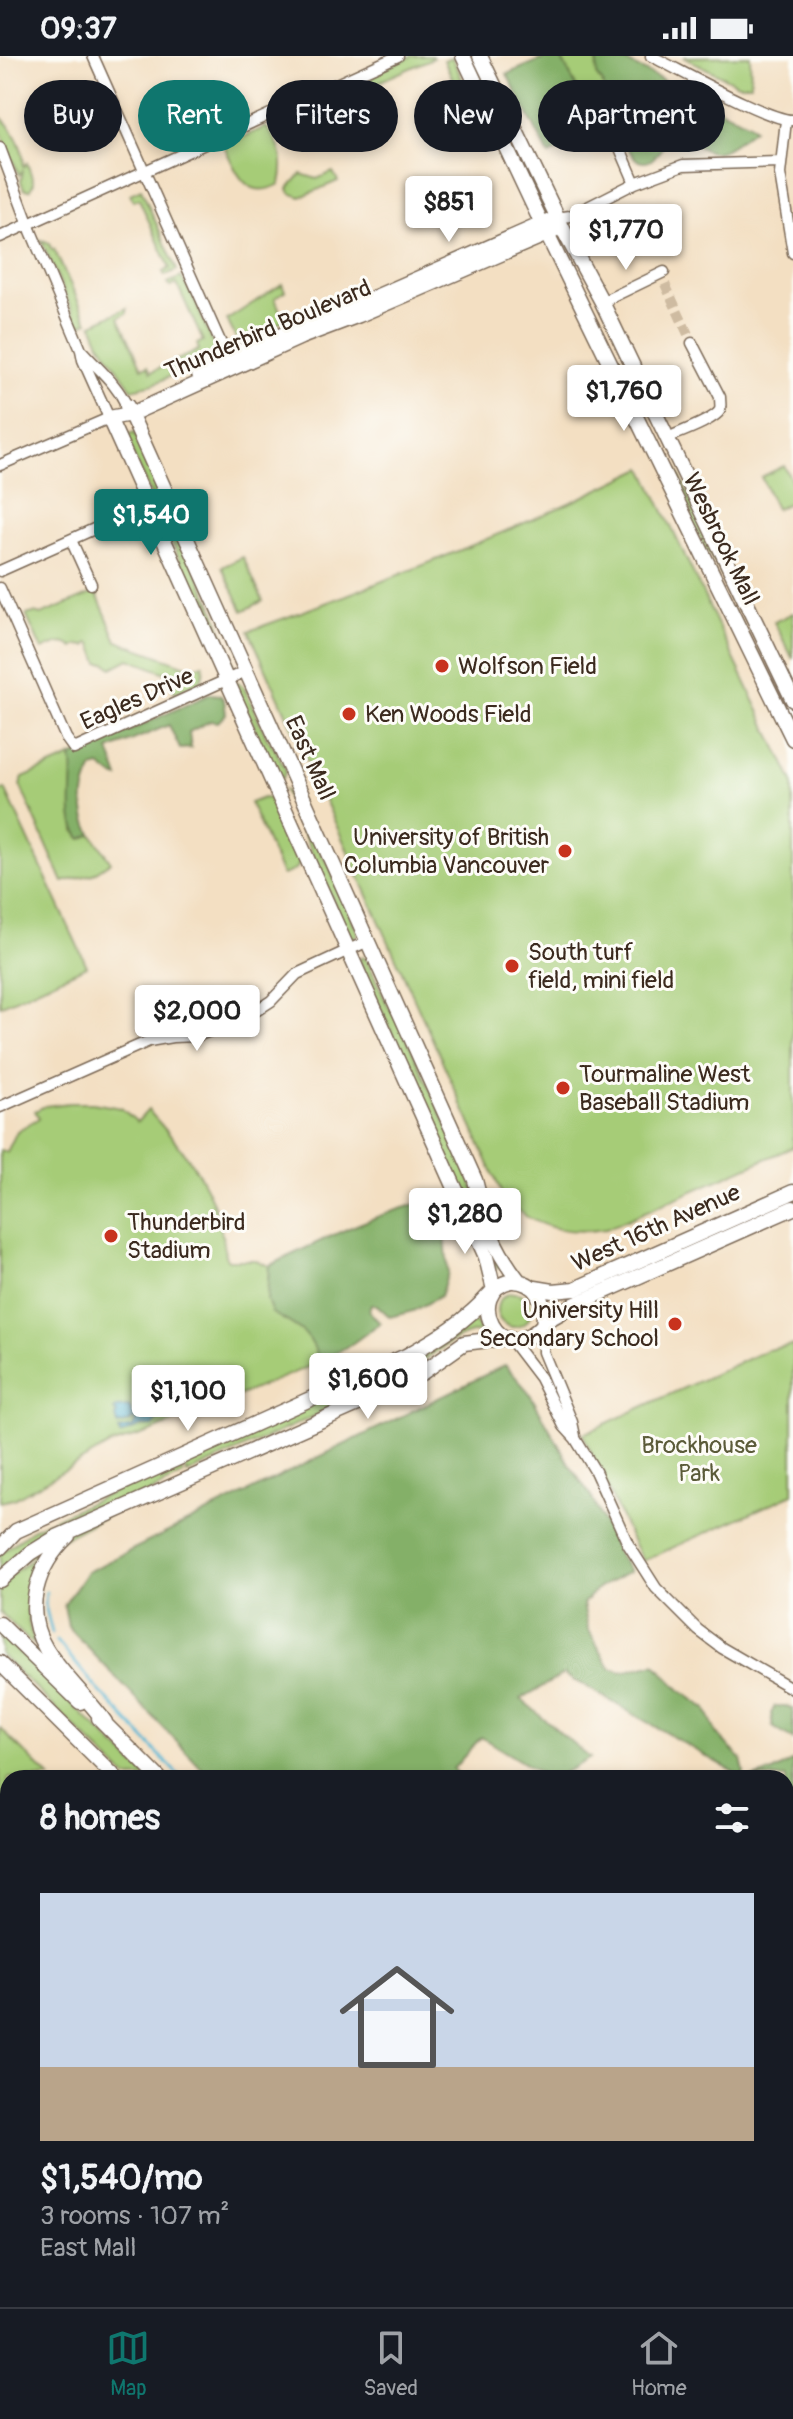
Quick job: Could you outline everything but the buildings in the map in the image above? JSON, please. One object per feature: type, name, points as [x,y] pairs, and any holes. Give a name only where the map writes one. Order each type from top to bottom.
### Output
[{"type":"main road","name":"Wesbrook Mall","points":[[463,56],[544,230],[793,739]]},
{"type":"main road","name":"Wesbrook Mall","points":[[480,56],[563,220],[793,700]]},
{"type":"main road","name":"Thunderbird Boulevard","points":[[109,418],[375,309],[563,220]]},
{"type":"main road","name":"Thunderbird Boulevard","points":[[129,410],[227,357],[544,230]]},
{"type":"main road","name":"East Mall","points":[[129,410],[475,1180],[489,1232],[519,1281]]},
{"type":"main road","name":"East Mall","points":[[109,418],[486,1257],[493,1292]]},
{"type":"main road","name":"West 16th Avenue","points":[[535,1288],[553,1291],[575,1289],[793,1192]]},
{"type":"main road","name":"West 16th Avenue","points":[[543,1324],[574,1305],[793,1208]]},
{"type":"main road","points":[[0,1535],[16,1531],[406,1356],[451,1331],[504,1283],[519,1281],[535,1288],[543,1305],[543,1324],[528,1338],[464,1343],[394,1388],[45,1543],[0,1580]]},
{"type":"main road","points":[[493,1292],[487,1311],[496,1331],[508,1339]]},
{"type":"main road","points":[[77,1528],[59,1545],[40,1574],[34,1596],[35,1619],[51,1657],[105,1722],[151,1770]]},
{"type":"main road","points":[[0,1548],[16,1531]]},
{"type":"main road","points":[[0,1624],[85,1707],[105,1722]]},
{"type":"main road","points":[[0,1663],[108,1770]]},
{"type":"street","points":[[93,56],[227,357]]},
{"type":"street","points":[[0,237],[398,56]]},
{"type":"street","points":[[651,56],[764,112],[790,120],[780,162],[793,253]]},
{"type":"street","name":"East Mall","points":[[0,148],[109,418]]},
{"type":"street","points":[[622,152],[635,183]]},
{"type":"street","name":"Thunderbird Boulevard","points":[[563,220],[635,183],[683,165],[780,162]]},
{"type":"street","points":[[602,302],[664,272]]},
{"type":"street","points":[[667,438],[719,412],[720,397],[692,343]]},
{"type":"street","name":"East Mall","points":[[81,350],[108,376],[129,410]]},
{"type":"street","name":"Thunderbird Boulevard","points":[[0,465],[109,418]]},
{"type":"street","points":[[0,571],[130,513],[142,492]]},
{"type":"street","points":[[130,513],[155,520]]},
{"type":"street","points":[[71,540],[91,584]]},
{"type":"street","name":"Eagles Drive","points":[[0,588],[66,738],[74,749],[246,671]]},
{"type":"street","points":[[0,1107],[149,1041],[197,1036],[245,1018],[271,1001],[297,974],[368,941]]},
{"type":"street","points":[[543,1324],[543,1352],[572,1422],[575,1438]]},
{"type":"street","points":[[508,1339],[540,1378],[564,1426],[595,1471],[628,1544],[656,1588],[698,1630],[722,1648],[793,1689]]},
{"type":"green space","points":[[412,56],[433,58],[383,80],[358,80]]},
{"type":"green space","points":[[550,56],[560,56],[573,80],[538,80],[538,134],[522,103],[522,80],[510,80],[507,74]]},
{"type":"green space","points":[[560,56],[599,56],[597,71],[600,80],[573,80]]},
{"type":"green space","points":[[599,56],[615,56],[662,80],[601,80],[598,79]]},
{"type":"green space","points":[[750,56],[751,84],[738,84],[683,57]]},
{"type":"green space","points":[[452,57],[462,80],[453,80],[444,60]]},
{"type":"green space","points":[[725,112],[754,129],[725,149]]},
{"type":"green space","points":[[2,118],[18,141],[23,168],[27,163],[34,183],[30,190],[24,189],[21,181],[23,170],[19,175],[0,130]]},
{"type":"green space","points":[[266,127],[266,152],[280,152],[280,184],[259,189],[251,187],[238,174],[227,152],[250,152],[250,134]]},
{"type":"green space","points":[[631,152],[659,152],[650,161],[635,158]]},
{"type":"green space","points":[[333,172],[338,181],[301,197],[288,189],[301,174],[317,179]]},
{"type":"green space","points":[[141,189],[177,270],[165,276],[163,272],[170,268],[139,199],[133,201],[130,194]]},
{"type":"green space","points":[[41,240],[54,249],[88,322],[79,326]]},
{"type":"green space","points":[[181,277],[215,348],[212,355],[154,384],[132,389],[100,343],[92,324],[127,308],[127,313],[119,318],[142,368],[148,366],[151,372],[199,350],[197,344],[203,341],[177,284],[170,287],[168,283]]},
{"type":"green space","points":[[282,284],[285,291],[275,298],[284,321],[237,340],[227,320]]},
{"type":"green space","points":[[134,432],[216,614],[233,666],[228,668],[126,439],[125,436]]},
{"type":"green space","points":[[671,458],[745,615],[693,524],[690,508],[669,462]]},
{"type":"green space","points":[[784,466],[793,483],[793,501],[776,509],[761,477]]},
{"type":"green space","name":"University of British Columbia Vancouver","points":[[643,468],[793,782],[793,1147],[606,1229],[562,1230],[523,1215],[502,1194],[249,631],[449,555]]},
{"type":"green space","points":[[243,557],[263,601],[243,611],[222,567]]},
{"type":"green space","points":[[96,592],[117,641],[192,668],[203,664],[201,681],[175,693],[166,673],[129,659],[112,668],[106,663],[99,663],[89,643],[74,648],[58,644],[42,650],[26,615],[41,615]]},
{"type":"green space","points":[[793,613],[793,659],[774,622]]},
{"type":"green space","points":[[238,682],[244,687],[266,736],[286,770],[283,778],[277,777],[235,684]]},
{"type":"green space","points":[[210,694],[220,695],[224,700],[226,714],[218,722],[210,721],[189,732],[191,748],[180,749],[169,725],[109,750],[119,778],[100,766],[93,768],[86,784],[84,801],[85,818],[92,834],[82,839],[73,821],[71,757]]},
{"type":"green space","points":[[71,757],[75,831],[82,839],[92,834],[111,862],[93,874],[63,882],[20,785],[23,778]]},
{"type":"green space","points":[[5,789],[87,966],[0,1006],[0,791]]},
{"type":"green space","points":[[284,790],[293,796],[312,838],[329,865],[358,933],[354,939],[349,937]]},
{"type":"green space","points":[[263,798],[272,799],[299,858],[297,867],[282,875],[250,803]]},
{"type":"green space","points":[[363,957],[399,1021],[468,1173],[502,1266],[496,1268],[359,959]]},
{"type":"green space","points":[[69,1103],[121,1108],[137,1122],[148,1110],[200,1176],[216,1212],[225,1256],[228,1260],[256,1260],[269,1266],[267,1300],[286,1321],[298,1326],[313,1341],[320,1362],[150,1432],[108,1446],[14,1499],[0,1502],[0,1150],[7,1152],[17,1131],[39,1118],[35,1111],[45,1106]]},
{"type":"green space","points":[[442,1198],[448,1273],[440,1296],[413,1311],[390,1317],[377,1305],[371,1305],[369,1311],[380,1323],[320,1362],[307,1337],[272,1313],[267,1300],[269,1266],[375,1218]]},
{"type":"green space","points":[[514,1293],[526,1298],[531,1310],[526,1322],[514,1327],[502,1322],[497,1310],[502,1298]]},
{"type":"green space","points":[[475,1321],[480,1331],[458,1338],[398,1378],[187,1474],[182,1461],[446,1341]]},
{"type":"green space","name":"Brockhouse Park","points":[[793,1345],[793,1494],[643,1561],[583,1434],[767,1350]]},
{"type":"green space","points":[[505,1365],[529,1392],[591,1496],[618,1554],[630,1571],[598,1589],[583,1604],[588,1629],[610,1668],[622,1672],[655,1664],[680,1690],[706,1709],[716,1733],[741,1759],[744,1770],[730,1770],[564,1674],[521,1699],[590,1758],[568,1770],[535,1770],[481,1737],[454,1770],[203,1770],[68,1627],[64,1605],[87,1572]]},
{"type":"green space","points":[[178,1462],[183,1475],[0,1572],[0,1554],[34,1528]]},
{"type":"green space","points":[[45,1549],[33,1572],[27,1595],[28,1620],[35,1644],[0,1612],[0,1583]]},
{"type":"green space","points":[[0,1634],[140,1770],[119,1770],[0,1654]]},
{"type":"green space","points":[[775,1706],[793,1709],[793,1740],[773,1727],[771,1714]]},
{"type":"green space","points":[[0,1728],[42,1770],[0,1770]]},
{"type":"green space","points":[[793,1761],[793,1770],[777,1770]]},
{"type":"water","points":[[135,1402],[145,1404],[156,1412],[158,1419],[153,1426],[141,1426],[120,1435],[119,1430],[133,1427],[137,1420],[118,1425],[118,1414],[114,1410],[129,1407],[136,1416]]},
{"type":"waterway","points":[[46,1592],[45,1605],[52,1633]]},
{"type":"waterway","points":[[57,1641],[174,1770]]},
{"type":"tunnel","points":[[665,284],[692,343]]},
{"type":"place","name":"Wolfson Field","points":[[442,666]]},
{"type":"place","name":"Ken Woods Field","points":[[349,714]]},
{"type":"place","name":"University of British Columbia Vancouver","points":[[565,851]]},
{"type":"place","name":"South turf field, mini field","points":[[512,966]]},
{"type":"place","name":"Tourmaline West Baseball Stadium","points":[[563,1088]]},
{"type":"place","name":"Thunderbird Stadium","points":[[111,1236]]},
{"type":"place","name":"University Hill Secondary School","points":[[675,1324]]}]
